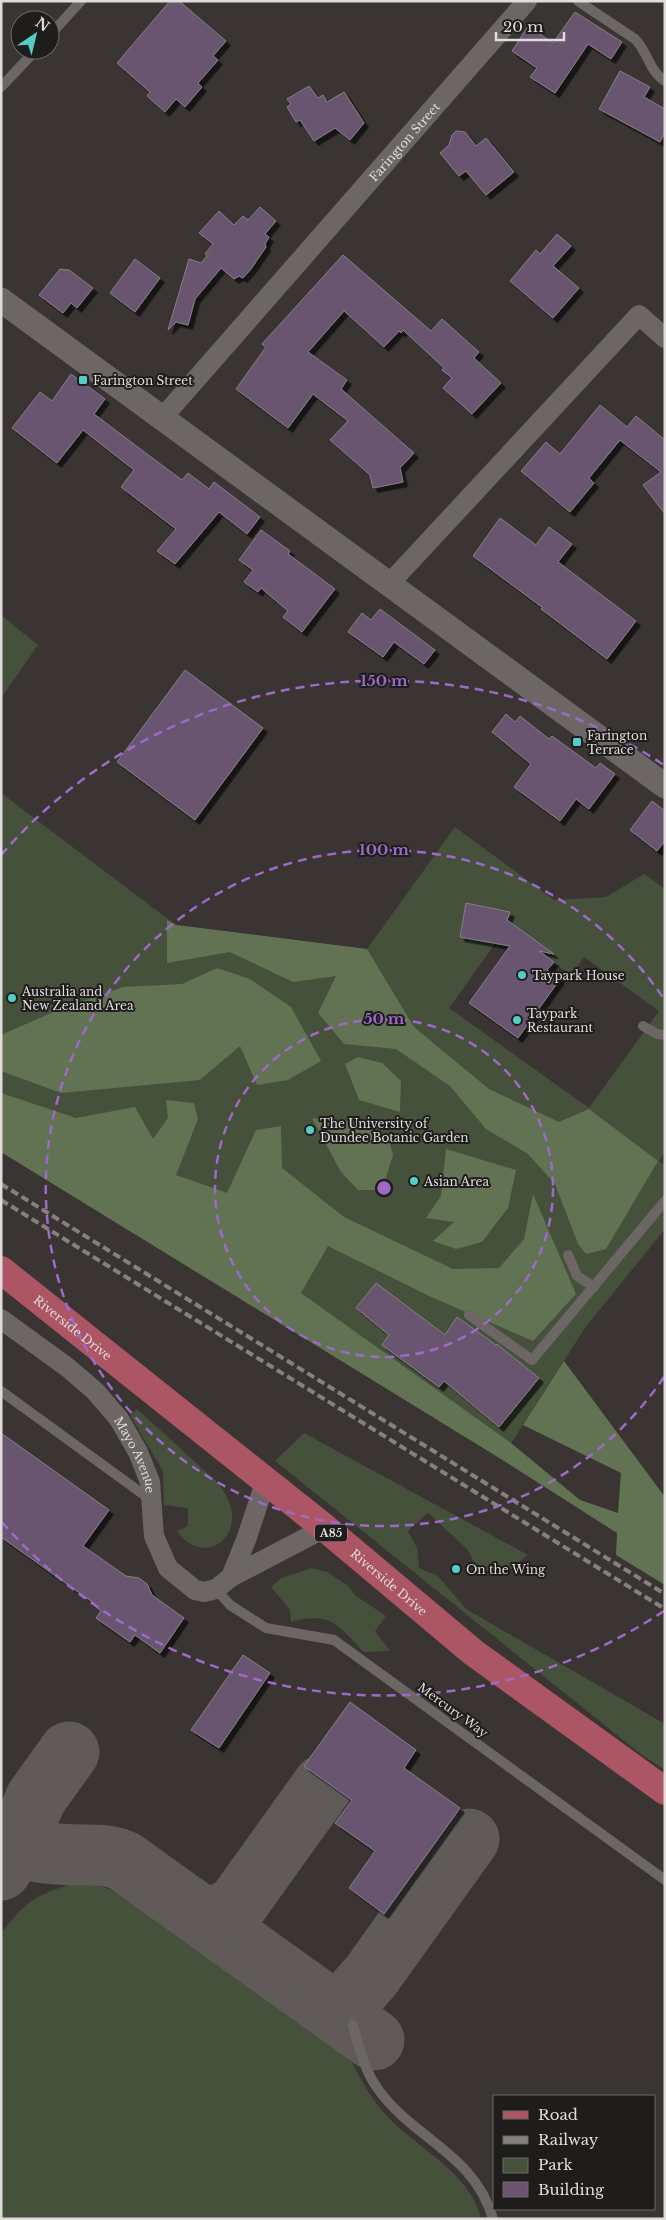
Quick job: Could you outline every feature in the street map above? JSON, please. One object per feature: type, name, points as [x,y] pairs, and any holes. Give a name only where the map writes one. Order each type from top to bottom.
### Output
[{"type":"main road","name":"Riverside Drive","points":[[1,1270],[266,1480],[474,1653],[665,1791]]},
{"type":"street","name":"Farington Street","points":[[163,417],[527,1]]},
{"type":"street","points":[[1,300],[665,786]]},
{"type":"street","points":[[390,583],[639,314],[665,338]]},
{"type":"street","name":"Mayo Avenue","points":[[1,1319],[67,1367],[95,1391],[119,1419],[138,1452],[150,1482],[154,1536],[168,1568],[195,1590],[204,1592],[223,1583]]},
{"type":"street","points":[[223,1583],[246,1540],[266,1480]]},
{"type":"street","points":[[223,1583],[325,1528]]},
{"type":"lane","points":[[60,24],[81,1]]},
{"type":"lane","points":[[578,1],[636,39],[642,46],[656,76],[665,81]]},
{"type":"lane","points":[[1,87],[27,60]]},
{"type":"lane","points":[[643,1026],[657,1034],[665,1035]]},
{"type":"lane","points":[[468,1315],[532,1360],[665,1202]]},
{"type":"lane","points":[[568,1255],[577,1276],[594,1287]]},
{"type":"lane","points":[[1,1390],[151,1500]]},
{"type":"lane","name":"Mercury Way","points":[[223,1583],[230,1606],[266,1628],[334,1640],[665,1880]]},
{"type":"lane","points":[[353,2025],[364,2063],[377,2088],[393,2107],[463,2168],[480,2188],[493,2219]]},
{"type":"green space","points":[[1,615],[38,645],[1,698]]},
{"type":"green space","name":"The University of Dundee Botanic Garden","points":[[1,793],[176,925],[367,949],[455,827],[554,900],[606,897],[644,874],[665,889],[665,1152],[659,1161],[665,1165],[665,1229],[585,1328],[501,1459],[1,1152]],"holes":[[[466,903],[505,911],[509,915],[504,922],[534,948],[571,975],[584,957],[659,1011],[589,1108],[449,1008],[495,944],[460,937]]]},
{"type":"green space","points":[[167,920],[176,925],[367,949],[414,1027],[489,1089],[559,1122],[589,1109],[658,1161],[606,1249],[586,1254],[578,1244],[555,1184],[528,1154],[486,1129],[450,1086],[396,1049],[344,1044],[318,1013],[336,976],[293,982],[230,952],[167,963]]},
{"type":"green space","points":[[217,968],[250,979],[291,1007],[321,1061],[288,1080],[257,1085],[240,1046],[200,1080],[61,1093],[1,1071],[1,1035],[60,1009],[123,987],[182,984]]},
{"type":"green space","points":[[358,1057],[382,1063],[401,1081],[400,1112],[359,1100],[345,1064]]},
{"type":"green space","points":[[1,1093],[76,1118],[135,1107],[153,1139],[168,1118],[166,1100],[194,1103],[198,1119],[176,1175],[227,1193],[256,1130],[281,1126],[282,1168],[344,1217],[453,1269],[499,1268],[524,1239],[533,1194],[576,1294],[533,1341],[429,1296],[328,1246],[301,1293],[511,1443],[580,1500],[618,1513],[621,1473],[523,1425],[564,1361],[665,1497],[665,1585],[616,1555],[617,1533],[501,1459],[1,1152]]},
{"type":"green space","points":[[312,1118],[359,1122],[388,1137],[393,1155],[382,1190],[358,1190],[341,1172]]},
{"type":"green space","points":[[446,1149],[516,1170],[508,1208],[482,1242],[456,1249],[433,1241],[454,1222],[426,1218],[441,1196]]},
{"type":"green space","points":[[137,1409],[216,1481],[228,1499],[232,1516],[230,1530],[223,1540],[213,1546],[201,1548],[188,1543],[177,1531],[188,1526],[188,1508],[164,1505],[163,1471],[130,1415]]},
{"type":"green space","points":[[304,1433],[528,1555],[505,1573],[478,1569],[467,1549],[428,1513],[408,1531],[417,1548],[419,1568],[438,1576],[466,1609],[665,1724],[665,1770],[642,1755],[275,1461]]},
{"type":"green space","points":[[312,1568],[327,1572],[347,1585],[356,1596],[386,1616],[375,1631],[390,1651],[364,1652],[340,1628],[325,1619],[316,1618],[291,1622],[290,1610],[271,1587],[281,1578]]},
{"type":"green space","points":[[68,1885],[97,1885],[124,1894],[346,2049],[363,2084],[374,2100],[398,2127],[454,2174],[475,2202],[481,2219],[1,2219],[1,1934],[22,1908],[45,1894]]},
{"type":"building","points":[[170,1],[179,1],[226,41],[213,56],[218,60],[198,83],[202,87],[185,107],[176,99],[165,112],[147,96],[150,92],[117,63]]},
{"type":"building","points":[[575,12],[622,42],[611,59],[588,44],[555,93],[530,77],[537,68],[512,51],[528,26],[553,43]]},
{"type":"building","points":[[620,71],[650,87],[644,97],[665,109],[665,132],[660,142],[599,109]]},
{"type":"building","points":[[309,86],[318,98],[323,95],[327,102],[344,92],[364,123],[350,140],[335,128],[314,141],[300,120],[296,122],[287,107],[291,104],[287,99]]},
{"type":"building","points":[[456,131],[465,132],[476,146],[486,138],[514,172],[486,195],[466,171],[459,176],[440,153],[449,145],[452,135]]},
{"type":"building","points":[[260,207],[276,221],[265,234],[269,237],[265,244],[266,247],[251,269],[243,278],[239,276],[234,279],[221,268],[195,299],[188,325],[176,322],[168,330],[189,259],[201,263],[213,244],[199,233],[219,211],[234,225],[243,216],[248,220]]},
{"type":"building","points":[[557,234],[571,246],[553,266],[579,288],[553,318],[510,281],[536,250],[540,254]]},
{"type":"building","points":[[343,255],[431,331],[442,319],[479,352],[474,358],[501,383],[472,414],[443,388],[452,378],[442,370],[444,368],[403,330],[401,333],[399,331],[384,347],[344,311],[308,352],[347,380],[341,389],[414,453],[400,468],[403,482],[373,488],[370,475],[330,440],[348,421],[313,394],[288,428],[236,389],[266,347],[262,344]]},
{"type":"building","points":[[135,259],[160,278],[135,312],[110,293]]},
{"type":"building","points":[[60,269],[69,270],[93,288],[77,308],[71,303],[63,313],[39,295]]},
{"type":"building","points":[[71,374],[105,399],[94,414],[182,480],[188,473],[209,489],[214,482],[260,517],[247,534],[219,512],[175,564],[157,551],[176,529],[121,487],[134,470],[83,430],[57,463],[12,428],[40,392],[52,401]]},
{"type":"building","points":[[600,405],[627,427],[636,416],[665,440],[665,514],[643,485],[661,472],[620,440],[589,478],[594,483],[570,512],[521,471],[546,442],[560,454]]},
{"type":"building","points":[[500,518],[536,545],[549,527],[572,544],[558,562],[636,621],[607,659],[473,556]]},
{"type":"building","points":[[261,530],[290,551],[288,554],[335,589],[302,632],[283,617],[288,611],[261,588],[258,592],[244,582],[253,570],[239,560]]},
{"type":"building","points":[[380,609],[435,650],[424,664],[394,642],[383,657],[348,632],[362,613],[371,620]]},
{"type":"building","points":[[185,670],[263,728],[195,820],[117,762]]},
{"type":"building","points":[[506,714],[515,722],[520,716],[549,739],[552,736],[596,768],[600,763],[615,774],[589,809],[576,799],[560,821],[514,787],[531,764],[492,732]]},
{"type":"building","points":[[652,801],[665,811],[665,841],[657,851],[630,830]]},
{"type":"building","name":"Taypark House","points":[[466,903],[510,912],[507,920],[554,954],[539,951],[554,962],[547,970],[560,979],[518,1038],[469,1003],[510,946],[460,937]]},
{"type":"building","points":[[376,1283],[445,1335],[457,1317],[497,1344],[539,1378],[499,1427],[444,1381],[439,1387],[382,1345],[389,1335],[356,1308]]},
{"type":"building","points":[[1,1433],[109,1510],[83,1546],[126,1576],[139,1578],[147,1584],[152,1595],[184,1618],[160,1653],[135,1635],[130,1642],[96,1618],[101,1611],[95,1604],[1,1537]]},
{"type":"building","points":[[243,1655],[270,1673],[219,1748],[191,1730]]},
{"type":"building","points":[[350,1702],[416,1750],[404,1768],[460,1808],[384,1914],[349,1888],[375,1851],[335,1823],[352,1800],[304,1766]]},
{"type":"taxiway","points":[[1,1870],[15,1847],[36,1798],[69,1752]]},
{"type":"taxiway","points":[[199,1914],[219,1916],[237,1905],[323,1785]]},
{"type":"taxiway","points":[[1,1839],[10,1844],[38,1852],[101,1855],[124,1861],[374,2040]]},
{"type":"taxiway","points":[[323,2003],[335,2005],[348,2002],[371,1976],[469,1839]]},
{"type":"railway","points":[[1,1184],[665,1594]]},
{"type":"railway","points":[[1,1200],[665,1609]]},
{"type":"place","name":"Farington Street","points":[[83,380]]},
{"type":"place","name":"Farington Terrace","points":[[577,742]]},
{"type":"place","name":"Taypark House","points":[[522,975]]},
{"type":"place","name":"Australia and New Zealand Area","points":[[12,998]]},
{"type":"place","name":"Taypark Restaurant","points":[[517,1020]]},
{"type":"place","name":"The University of Dundee Botanic Garden","points":[[310,1130]]},
{"type":"place","name":"Asian Area","points":[[414,1181]]},
{"type":"place","name":"On the Wing","points":[[456,1569]]}]
